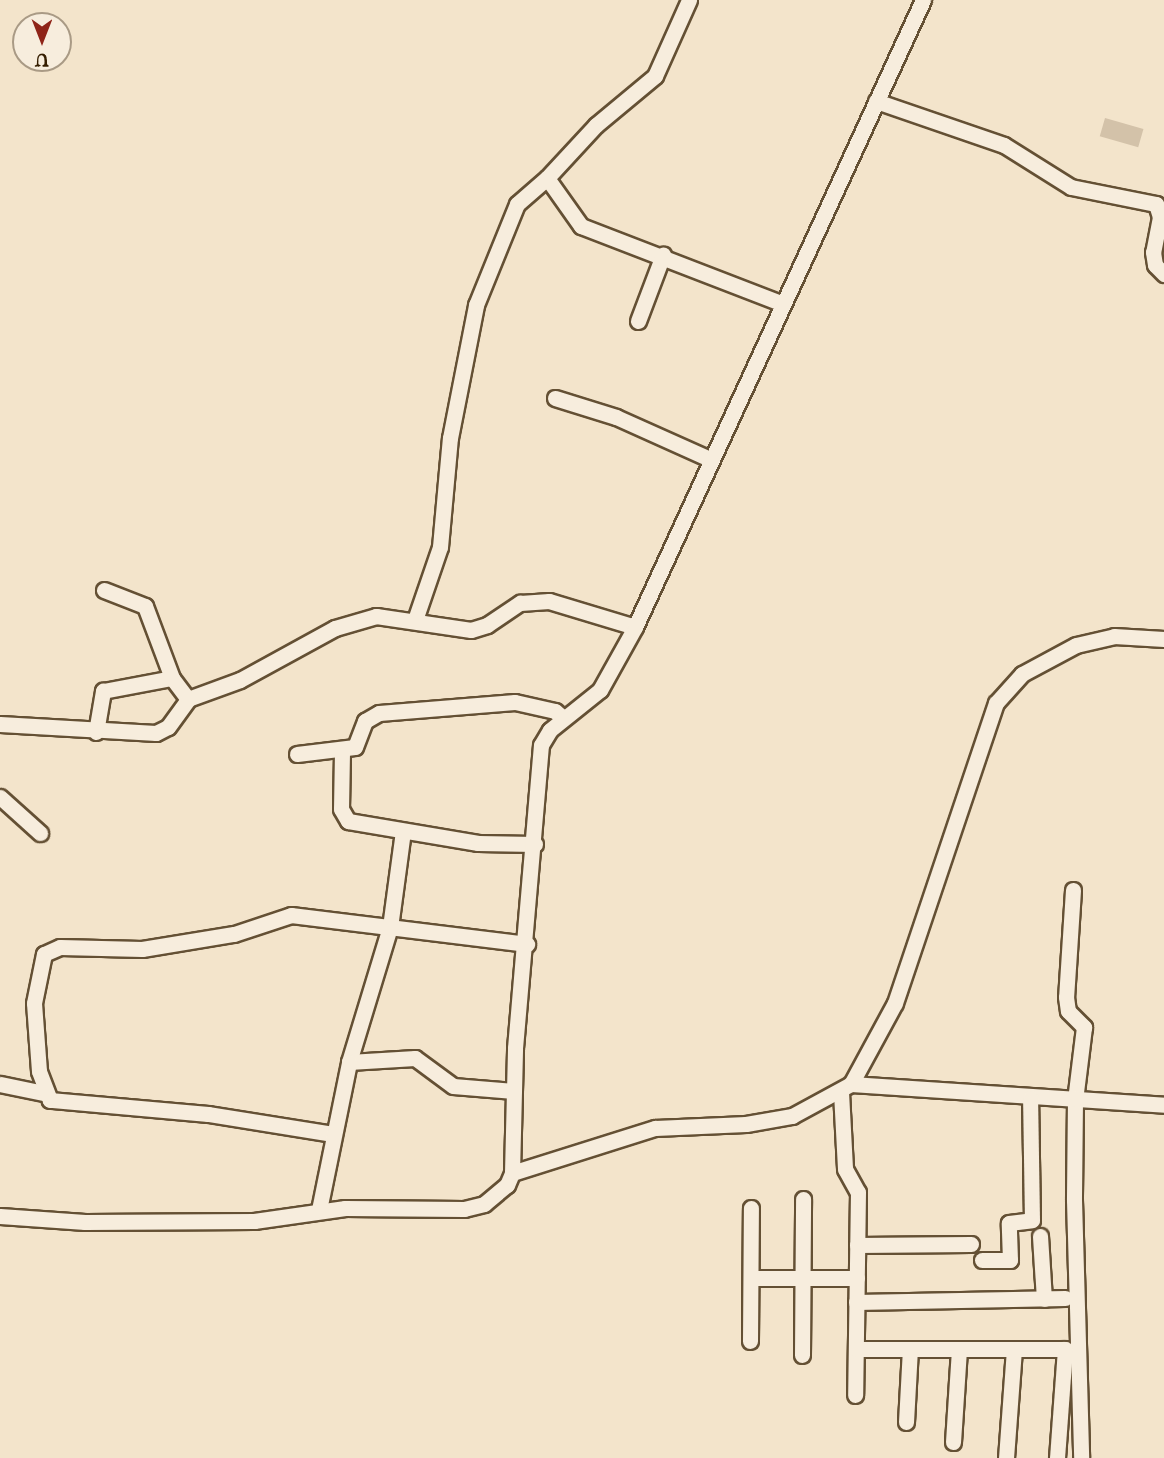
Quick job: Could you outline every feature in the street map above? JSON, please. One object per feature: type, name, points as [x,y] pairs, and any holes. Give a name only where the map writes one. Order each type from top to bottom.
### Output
[{"type":"street","points":[[415,620],[440,547],[450,438],[476,305],[517,204],[547,178],[596,125],[655,76],[689,0]]},
{"type":"street","points":[[0,1216],[86,1222],[254,1221],[319,1210],[476,1208],[500,1193],[512,1173],[514,1091],[535,844],[538,754],[545,737],[563,718],[600,690],[635,627],[781,303],[923,0]]},
{"type":"street","points":[[876,101],[1004,145],[1071,187],[1151,201],[1162,218],[1153,252],[1155,265],[1164,274]]},
{"type":"street","points":[[547,178],[581,226],[663,255],[781,303]]},
{"type":"street","points":[[638,321],[663,255]]},
{"type":"street","points":[[555,398],[616,417],[710,459]]},
{"type":"street","points":[[105,590],[145,606],[171,678],[188,699]]},
{"type":"street","points":[[0,724],[96,732],[156,733],[168,727],[188,699],[240,680],[334,628],[376,616],[478,628],[520,603],[537,601],[635,627]]},
{"type":"street","points":[[855,1395],[858,1192],[845,1169],[846,1088],[895,1003],[996,703],[1022,674],[1076,645],[1114,636],[1164,639]]},
{"type":"street","points":[[96,732],[103,691],[171,678]]},
{"type":"street","points":[[297,754],[342,752],[355,747],[365,721],[379,713],[516,702],[555,711],[563,718]]},
{"type":"street","points":[[342,752],[344,818],[403,831],[478,843],[535,844]]},
{"type":"street","points":[[0,797],[40,833]]},
{"type":"street","points":[[319,1210],[349,1062],[390,927],[403,831]]},
{"type":"street","points":[[1073,890],[1066,1005],[1084,1027],[1075,1100],[1081,1458]]},
{"type":"street","points":[[44,1093],[34,1003],[38,974],[48,950],[142,949],[234,934],[291,915],[527,944]]},
{"type":"street","points":[[349,1062],[416,1058],[453,1086],[514,1091]]},
{"type":"street","points":[[0,1084],[44,1093],[53,1102],[208,1114],[333,1134]]},
{"type":"street","points":[[512,1173],[655,1128],[746,1124],[792,1116],[846,1088],[1164,1105]]},
{"type":"street","points":[[982,1260],[1010,1260],[1010,1223],[1032,1220],[1030,1098]]},
{"type":"street","points":[[802,1355],[803,1199]]},
{"type":"street","points":[[750,1341],[751,1208]]},
{"type":"street","points":[[1040,1236],[1044,1299]]},
{"type":"street","points":[[857,1245],[971,1244]]},
{"type":"street","points":[[751,1278],[857,1278]]},
{"type":"street","points":[[856,1302],[1065,1298]]},
{"type":"street","points":[[856,1349],[1065,1349],[1057,1458]]},
{"type":"street","points":[[906,1422],[910,1349]]},
{"type":"street","points":[[953,1442],[959,1349]]},
{"type":"street","points":[[1006,1458],[1014,1349]]},
{"type":"shaded area","points":[[1105,118],[1143,129],[1138,147],[1100,136]]}]
